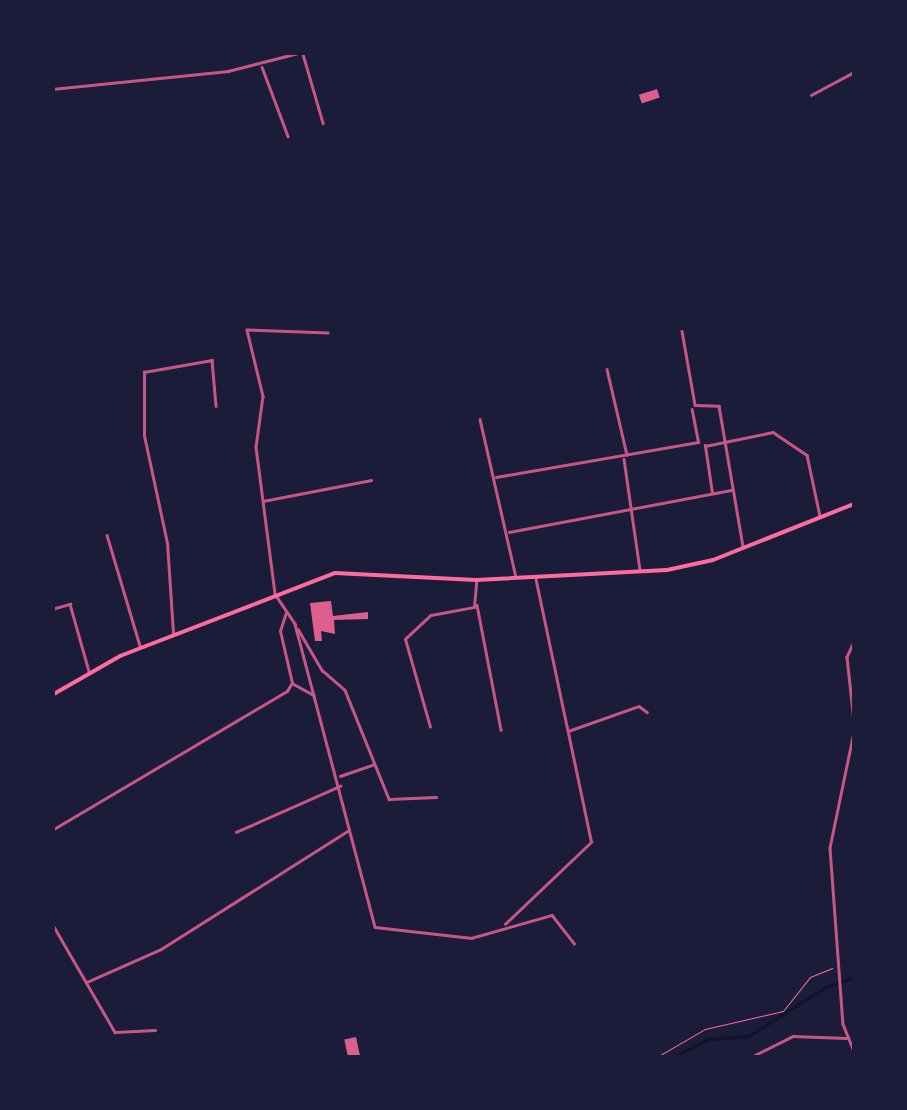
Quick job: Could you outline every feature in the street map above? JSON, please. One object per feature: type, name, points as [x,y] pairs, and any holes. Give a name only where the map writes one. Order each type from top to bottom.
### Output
[{"type":"main road","points":[[52,694],[89,672],[173,634],[275,594],[353,571],[476,580],[680,568],[743,549],[854,504]]},
{"type":"street","points":[[52,89],[262,66],[302,52],[323,124]]},
{"type":"street","points":[[262,66],[288,136]]},
{"type":"street","points":[[811,95],[854,72]]},
{"type":"street","points":[[328,332],[247,330],[263,396],[256,443],[275,594],[322,670],[344,690],[391,801],[436,797]]},
{"type":"street","points":[[682,331],[695,406],[719,406],[743,549]]},
{"type":"street","points":[[173,634],[167,543],[144,436],[144,372],[212,360],[216,406]]},
{"type":"street","points":[[608,369],[626,457],[640,572]]},
{"type":"street","points":[[496,476],[698,442],[692,410]]},
{"type":"street","points":[[480,419],[509,532],[516,578]]},
{"type":"street","points":[[712,494],[705,446],[725,438],[772,432],[806,453],[820,518]]},
{"type":"street","points":[[261,502],[371,480]]},
{"type":"street","points":[[509,532],[732,490]]},
{"type":"street","points":[[107,535],[141,648]]},
{"type":"street","points":[[504,924],[591,842],[536,578]]},
{"type":"street","points":[[476,580],[501,730]]},
{"type":"street","points":[[52,609],[70,604],[89,672]]},
{"type":"street","points":[[430,727],[406,638],[431,615],[477,604]]},
{"type":"street","points":[[287,612],[280,631],[292,683],[316,696]]},
{"type":"street","points":[[294,624],[339,776],[375,927],[460,939],[504,924],[556,916],[574,943]]},
{"type":"street","points":[[854,642],[848,657],[854,722]]},
{"type":"street","points":[[52,830],[274,701],[292,683]]},
{"type":"street","points":[[568,732],[639,706],[647,712]]},
{"type":"street","points":[[854,732],[848,780],[830,848],[841,989],[847,1038],[854,1050]]},
{"type":"street","points":[[339,776],[374,764]]},
{"type":"street","points":[[848,780],[854,780]]},
{"type":"street","points":[[236,832],[341,786]]},
{"type":"street","points":[[86,982],[162,949],[350,829]]},
{"type":"street","points":[[52,923],[116,1032],[156,1030]]},
{"type":"street","points":[[749,1058],[793,1036],[847,1038]]},
{"type":"path","points":[[655,1058],[705,1030],[782,1011],[810,977],[840,968]]},
{"type":"building","points":[[657,89],[660,98],[642,103],[639,95]]},
{"type":"building","points":[[331,601],[333,616],[368,612],[368,619],[334,620],[335,634],[321,631],[322,641],[315,641],[310,603]]},
{"type":"building","points":[[356,1037],[360,1056],[348,1058],[344,1039]]},
{"type":"waterway","points":[[672,1058],[708,1039],[749,1036],[826,987],[854,977]]}]
